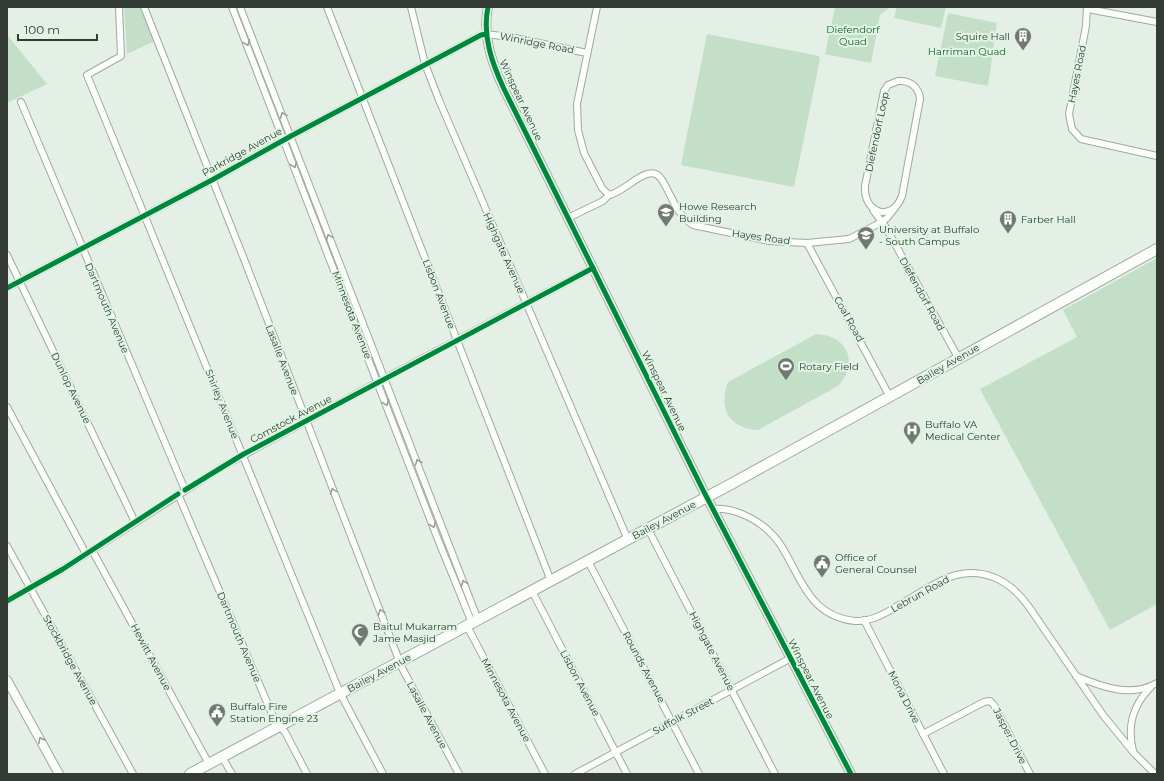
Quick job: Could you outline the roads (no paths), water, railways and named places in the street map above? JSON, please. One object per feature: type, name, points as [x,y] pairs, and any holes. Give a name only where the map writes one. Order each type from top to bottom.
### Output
[{"type":"main road","name":"Bailey Avenue","points":[[190,774],[628,540],[1157,249]]},
{"type":"street","name":"Shirley Avenue","points":[[119,7],[121,56],[88,74],[340,693],[383,774]]},
{"type":"street","name":"Lasalle Avenue","points":[[144,7],[244,259],[402,668],[458,774]]},
{"type":"street","name":"Minnesota Avenue","points":[[232,7],[472,623],[545,774]]},
{"type":"street","name":"Minnesota Avenue","points":[[240,7],[432,499],[472,623]]},
{"type":"street","name":"Lisbon Avenue","points":[[327,7],[551,581]]},
{"type":"street","name":"Highgate Avenue","points":[[411,7],[425,64],[439,100],[628,540]]},
{"type":"street","name":"Winspear Avenue","points":[[488,7],[486,34],[490,55],[499,77],[713,509],[851,774]]},
{"type":"street","points":[[597,7],[577,104],[578,130],[584,153],[602,188],[609,195]]},
{"type":"street","points":[[1087,8],[1157,22]]},
{"type":"street","name":"Hayes Road","points":[[1087,8],[1086,26],[1069,114],[1072,129],[1081,139],[1157,156]]},
{"type":"street","points":[[238,22],[245,18]]},
{"type":"street","name":"Parkridge Avenue","points":[[7,288],[212,180],[425,64],[481,35],[486,34]]},
{"type":"street","name":"Winridge Road","points":[[486,34],[510,37],[587,53]]},
{"type":"street","name":"Diefendorf Loop","points":[[872,209],[866,195],[865,186],[884,91],[888,85],[893,82],[902,81],[914,85],[919,93],[920,99],[902,196],[895,208]]},
{"type":"street","name":"Dartmouth Avenue","points":[[20,102],[185,490]]},
{"type":"street","name":"Hayes Road","points":[[568,218],[603,201],[609,195],[617,193],[647,173],[654,173],[662,179],[679,213],[693,225],[769,241],[807,242],[849,239],[882,222],[895,208]]},
{"type":"street","points":[[872,209],[880,212],[887,212],[895,208]]},
{"type":"street","name":"Diefendorf Road","points":[[872,209],[882,222],[959,359]]},
{"type":"street","name":"Coal Road","points":[[807,242],[890,397]]},
{"type":"street","name":"Dunlop Avenue","points":[[7,255],[135,522]]},
{"type":"street","points":[[331,262],[338,259]]},
{"type":"street","name":"Comstock Avenue","points":[[7,601],[63,569],[178,494],[242,455],[593,268]]},
{"type":"street","points":[[7,407],[86,554]]},
{"type":"street","name":"Dartmouth Avenue","points":[[178,494],[275,721],[285,732],[307,774]]},
{"type":"street","points":[[424,502],[432,499]]},
{"type":"street","name":"Lebrun Road","points":[[713,509],[728,509],[745,515],[760,524],[780,543],[806,591],[818,605],[833,614],[855,621],[873,618],[891,610],[946,579],[956,575],[976,573],[991,575],[1005,582],[1024,599],[1103,715],[1134,753],[1155,774]]},
{"type":"street","name":"Highgate Avenue","points":[[648,529],[775,774]]},
{"type":"street","name":"Stockbridge Avenue","points":[[7,546],[133,774]]},
{"type":"street","name":"Hewitt Avenue","points":[[92,550],[209,764]]},
{"type":"street","name":"Rounds Avenue","points":[[588,561],[699,774]]},
{"type":"street","name":"Lisbon Avenue","points":[[532,591],[627,774]]},
{"type":"street","name":"Mona Drive","points":[[864,620],[944,774]]},
{"type":"street","name":"Suffolk Street","points":[[575,774],[791,658]]},
{"type":"street","points":[[1076,676],[1101,686],[1114,689],[1127,690],[1154,685]]},
{"type":"street","points":[[7,680],[59,774]]},
{"type":"street","points":[[1134,753],[1130,733],[1132,720],[1138,703],[1154,685]]},
{"type":"street","name":"Jasper Drive","points":[[923,734],[984,702],[990,701],[994,705],[1030,774]]},
{"type":"street","points":[[222,757],[232,774]]},
{"type":"place","name":"Squire Hall","points":[[1023,51]]},
{"type":"place","name":"Howe Research Building","points":[[666,227]]},
{"type":"place","name":"Farber Hall","points":[[1008,234]]},
{"type":"place","name":"University at Buffalo - South Campus","points":[[866,250]]},
{"type":"place","name":"Rotary Field","points":[[786,381]]},
{"type":"place","name":"Buffalo VA Medical Center","points":[[912,445]]},
{"type":"place","name":"Office of General Counsel","points":[[822,578]]},
{"type":"place","name":"Baitul Mukarram Jame Masjid","points":[[360,647]]},
{"type":"place","name":"Buffalo Fire Station Engine 23","points":[[217,727]]},
{"type":"park label","name":"Diefendorf Quad","points":[[853,34]]},
{"type":"park label","name":"Harriman Quad","points":[[967,51]]}]
